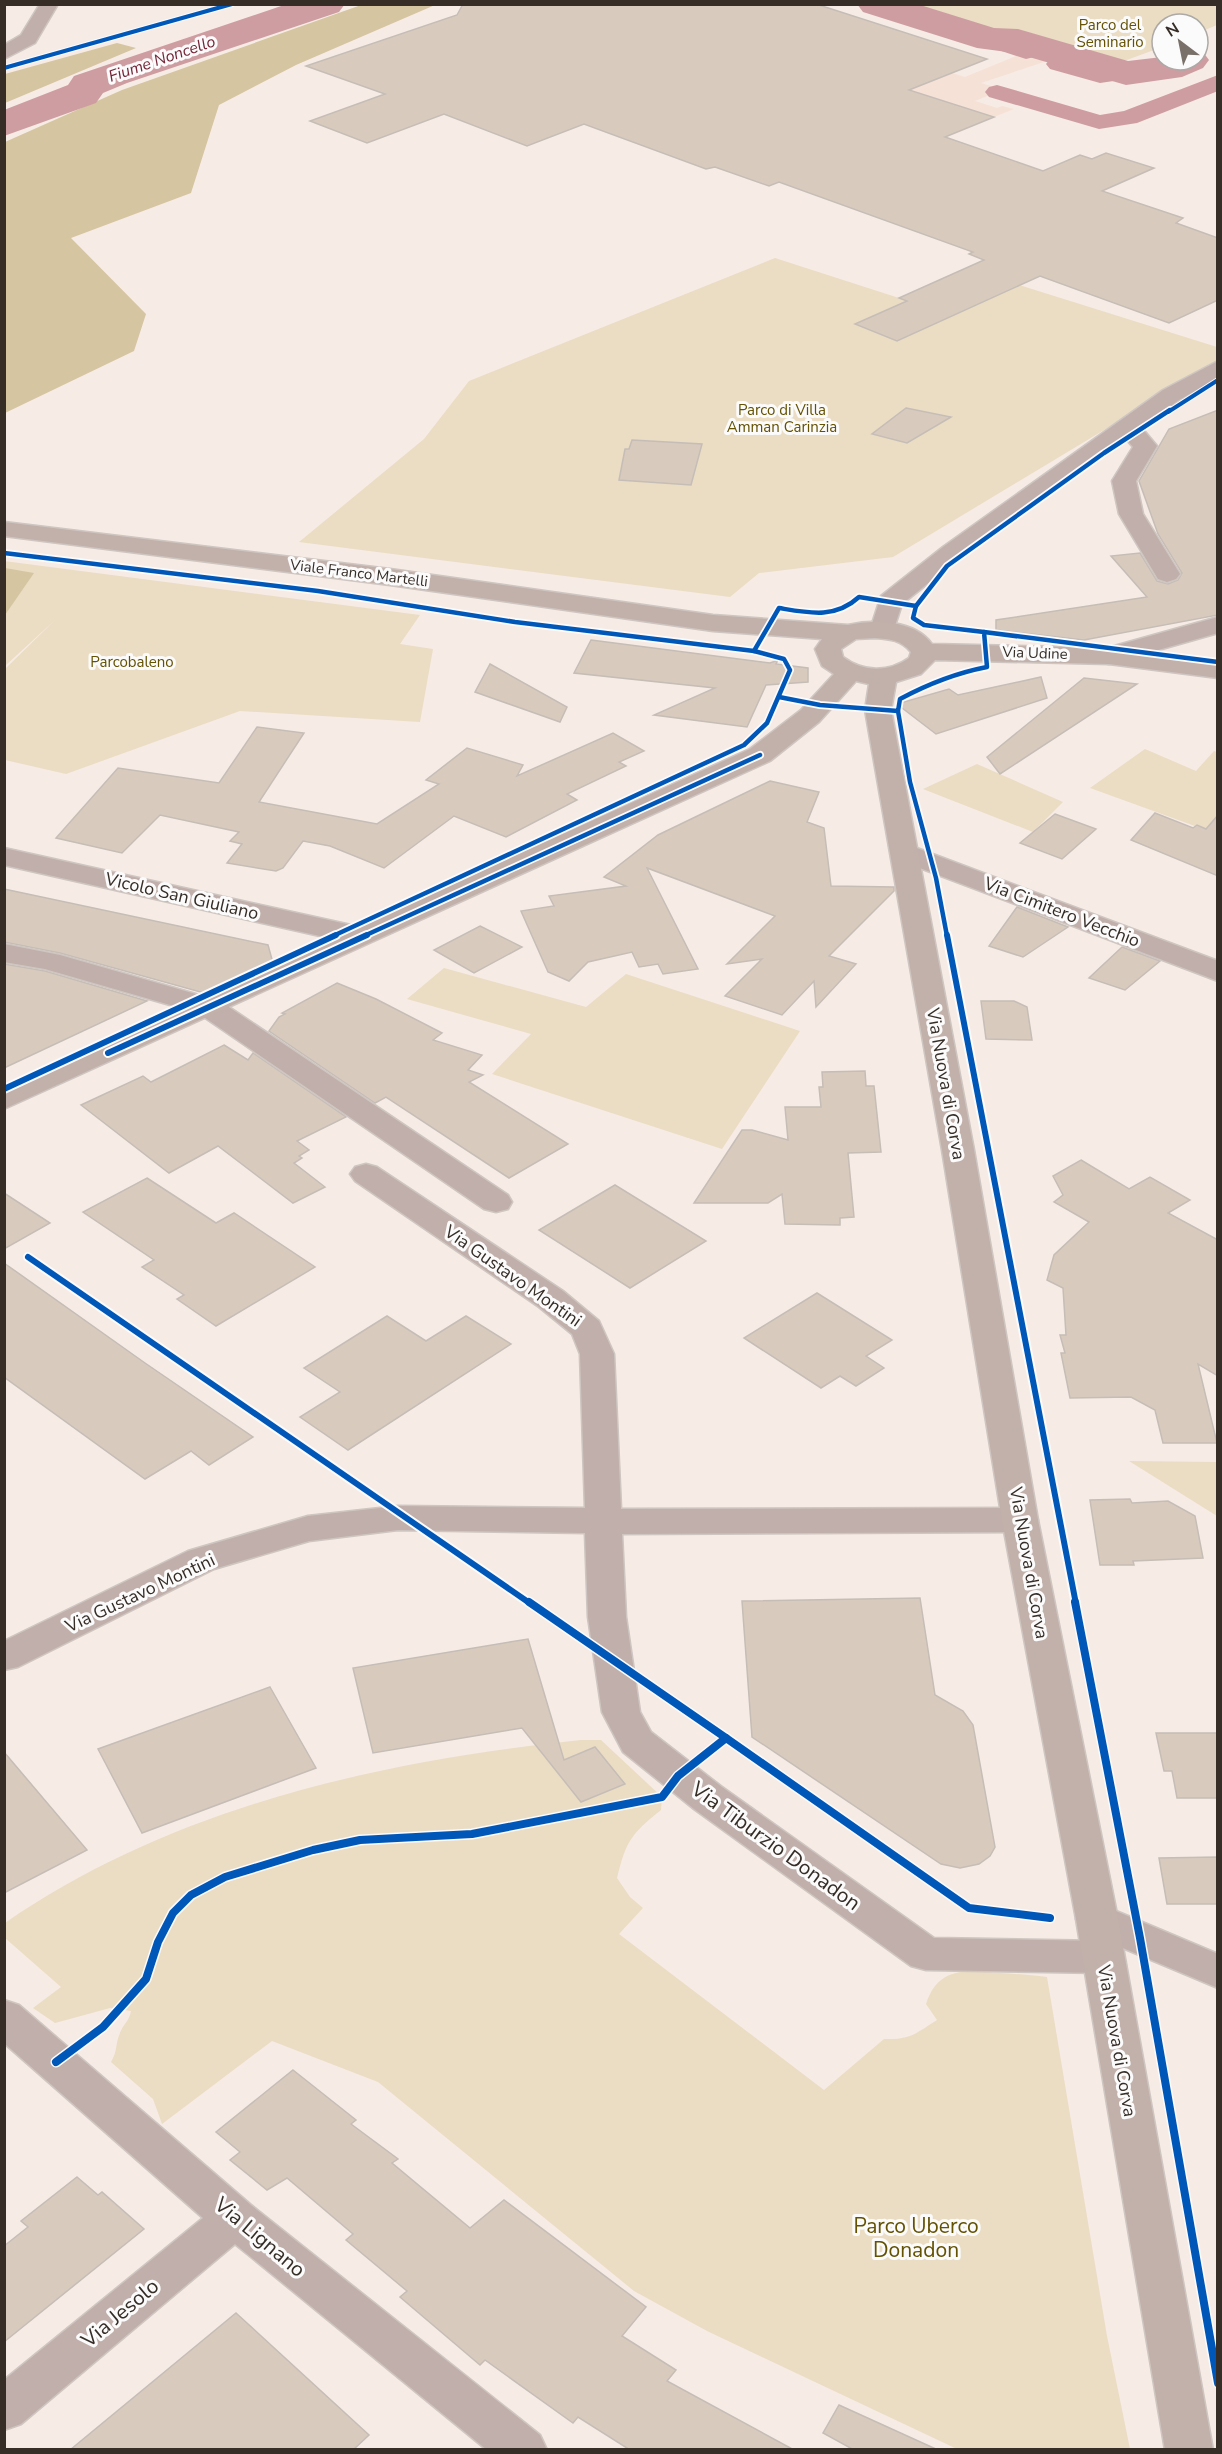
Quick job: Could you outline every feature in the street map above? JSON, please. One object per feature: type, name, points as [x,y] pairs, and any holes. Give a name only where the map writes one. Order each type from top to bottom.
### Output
[{"type":"main road","name":"Viale Franco Martelli","points":[[4,529],[390,577],[713,622],[849,633]]},
{"type":"main road","name":"Viale Franco Martelli","points":[[713,622],[828,649]]},
{"type":"main road","points":[[4,1100],[760,755],[867,674],[916,667],[921,662],[924,652],[921,645],[910,637],[884,630],[849,633],[838,637],[828,649],[831,660],[867,674]]},
{"type":"main road","name":"Via Udine","points":[[924,652],[1108,656],[1218,670]]},
{"type":"main road","name":"Via Nuova di Corva","points":[[867,674],[878,710],[906,853],[1020,1520],[1100,1938],[1189,2450]]},
{"type":"street","points":[[4,53],[28,39],[49,4]]},
{"type":"street","points":[[884,630],[890,601],[952,552],[1171,395],[1218,368]]},
{"type":"street","points":[[1127,426],[1145,446],[1124,481],[1131,514],[1167,574]]},
{"type":"street","points":[[1108,656],[1218,625]]},
{"type":"street","name":"Via Cimitero Vecchio","points":[[906,853],[1218,972]]},
{"type":"street","name":"Vicolo San Giuliano","points":[[4,856],[360,936]]},
{"type":"street","points":[[4,953],[60,963],[209,1007],[496,1202]]},
{"type":"street","name":"Via Gustavo Montini","points":[[366,1174],[551,1299],[587,1329],[597,1354],[602,1522]]},
{"type":"street","name":"Via Gustavo Montini","points":[[4,1657],[201,1560],[308,1529],[398,1518],[563,1518],[602,1522],[1020,1520]]},
{"type":"street","name":"Via Tiburzio Donadon","points":[[602,1522],[607,1617],[621,1712],[638,1742],[708,1798],[926,1954],[1034,1958],[1100,1938]]},
{"type":"street","points":[[1100,1938],[1218,1972]]},
{"type":"street","name":"Via Lignano","points":[[4,2017],[235,2218],[516,2448]]},
{"type":"street","name":"Via Jesolo","points":[[4,2409],[235,2218]]},
{"type":"shaded area","points":[[364,4],[435,5],[296,65],[219,105],[191,193],[71,238],[146,314],[134,351],[5,413],[5,142],[122,90]]},
{"type":"shaded area","points":[[117,43],[136,48],[5,103],[5,74]]},
{"type":"shaded area","points":[[1031,50],[1056,58],[981,83],[1088,117],[1106,119],[1126,115],[1218,77],[1217,87],[1133,122],[1109,125],[1072,120],[992,94],[975,101],[997,108],[1002,106],[1014,109],[994,117],[909,90],[952,73],[965,77]]},
{"type":"shaded area","points":[[5,568],[34,573],[4,615]]},
{"type":"green space","name":"Parco del Seminario","points":[[911,5],[1217,5],[1217,25],[1210,28],[1210,12],[1150,12],[1150,51],[1116,64],[1102,64]]},
{"type":"green space","name":"Parco di Villa Amman Carinzia","points":[[775,258],[899,298],[965,268],[1217,347],[1217,362],[893,557],[759,573],[730,597],[299,542],[424,439],[469,381]]},
{"type":"green space","name":"Parcobaleno","points":[[4,561],[420,615],[400,644],[433,649],[420,722],[240,711],[66,774],[5,760],[5,669],[55,620],[5,666]]},
{"type":"green space","points":[[1145,749],[1196,771],[1214,751],[1217,752],[1217,834],[1090,788]]},
{"type":"green space","points":[[977,764],[1063,802],[1033,832],[923,789]]},
{"type":"green space","points":[[444,968],[586,1007],[626,974],[800,1031],[722,1149],[492,1074],[531,1034],[407,999]]},
{"type":"green space","points":[[1129,1461],[1217,1462],[1217,1516]]},
{"type":"green space","name":"Parco Uberco Donadon","points":[[581,1740],[601,1740],[662,1797],[661,1810],[636,1832],[623,1855],[617,1878],[630,1897],[643,1908],[619,1934],[824,2090],[884,2039],[912,2035],[937,2020],[926,2004],[931,1992],[946,1977],[965,1971],[976,1971],[1047,1977],[1107,2336],[1130,2449],[957,2449],[707,2331],[634,2291],[378,2082],[272,2041],[162,2124],[153,2099],[111,2062],[118,2037],[131,2011],[110,2008],[55,2023],[33,2008],[61,1987],[5,1938],[5,1923],[70,1883],[138,1848],[208,1820],[281,1796],[355,1777],[430,1761]]},
{"type":"building","points":[[463,4],[816,4],[987,59],[909,90],[994,117],[945,137],[1043,171],[1080,155],[1092,159],[1106,153],[1154,168],[1102,191],[1183,218],[1176,223],[1218,238],[1218,300],[1169,323],[1040,276],[897,341],[855,324],[907,301],[899,298],[984,260],[969,254],[973,252],[779,182],[769,186],[715,167],[706,169],[584,124],[527,146],[444,114],[367,143],[310,121],[385,94],[306,66],[457,15]]},
{"type":"building","points":[[906,408],[951,417],[907,443],[872,434]]},
{"type":"building","points":[[1218,410],[1218,615],[1084,640],[996,630],[996,620],[1147,597],[1111,556],[1140,553],[1157,581],[1168,584],[1178,580],[1182,573],[1158,534],[1139,481],[1169,429]]},
{"type":"building","points":[[632,440],[702,444],[691,485],[619,480],[625,449],[629,449]]},
{"type":"building","points":[[591,640],[770,663],[778,660],[776,664],[808,668],[808,682],[766,685],[747,727],[654,715],[715,688],[574,673]]},
{"type":"building","points":[[490,664],[567,707],[560,722],[475,692]]},
{"type":"building","points":[[1041,677],[1047,698],[936,734],[897,704],[949,689],[958,695]]},
{"type":"building","points":[[1084,678],[1137,684],[1000,774],[987,757]]},
{"type":"building","points":[[257,727],[304,733],[259,802],[377,824],[439,784],[426,780],[467,748],[523,765],[517,776],[613,733],[644,751],[619,762],[626,766],[567,794],[577,800],[506,837],[454,816],[384,868],[330,846],[303,841],[283,868],[276,871],[227,863],[242,844],[230,841],[239,832],[160,815],[122,853],[56,838],[118,768],[219,783]]},
{"type":"building","points":[[770,781],[819,792],[807,822],[824,828],[831,886],[894,887],[894,891],[829,956],[856,964],[816,1007],[814,981],[782,1015],[725,996],[762,959],[727,964],[775,916],[647,868],[698,969],[663,974],[658,964],[639,967],[632,952],[588,962],[569,981],[548,972],[521,911],[554,906],[549,896],[626,886],[604,877],[658,835]]},
{"type":"building","points":[[1155,813],[1193,828],[1197,825],[1206,829],[1218,815],[1218,876],[1131,840]]},
{"type":"building","points":[[1055,814],[1096,829],[1062,859],[1020,843]]},
{"type":"building","points":[[4,889],[268,945],[273,963],[204,993],[60,953],[4,942]]},
{"type":"building","points":[[1017,907],[1068,927],[1023,957],[989,946]]},
{"type":"building","points":[[480,926],[522,947],[474,973],[434,950]]},
{"type":"building","points":[[1122,947],[1160,961],[1125,990],[1089,978]]},
{"type":"building","points":[[4,964],[45,971],[147,1001],[4,1068]]},
{"type":"building","points":[[337,983],[376,999],[442,1033],[433,1040],[482,1055],[468,1070],[483,1075],[469,1082],[568,1144],[509,1178],[386,1097],[375,1103],[269,1031],[279,1017],[285,1014],[282,1013]]},
{"type":"building","points":[[981,1001],[1014,1001],[1027,1007],[1032,1040],[986,1039]]},
{"type":"building","points":[[224,1045],[248,1060],[253,1053],[346,1117],[297,1141],[309,1150],[299,1156],[302,1158],[294,1163],[325,1187],[293,1203],[218,1146],[169,1173],[81,1105],[143,1076],[151,1082]]},
{"type":"building","points":[[865,1071],[866,1086],[874,1086],[881,1152],[848,1153],[854,1217],[840,1218],[840,1225],[785,1224],[782,1194],[768,1203],[694,1203],[742,1130],[752,1130],[788,1140],[785,1107],[821,1107],[819,1087],[823,1087],[822,1072]]},
{"type":"building","points":[[1081,1160],[1129,1189],[1150,1177],[1190,1200],[1168,1213],[1218,1240],[1218,1376],[1198,1364],[1217,1443],[1163,1443],[1155,1410],[1131,1397],[1070,1398],[1061,1353],[1065,1353],[1060,1335],[1066,1335],[1063,1288],[1047,1280],[1054,1255],[1089,1222],[1054,1202],[1063,1195],[1053,1176]]},
{"type":"building","points":[[147,1178],[216,1223],[234,1213],[315,1267],[216,1326],[177,1299],[184,1295],[142,1267],[154,1260],[83,1212]]},
{"type":"building","points":[[615,1185],[706,1241],[630,1288],[539,1230]]},
{"type":"building","points":[[4,1193],[50,1223],[4,1249]]},
{"type":"building","points":[[4,1263],[253,1437],[209,1465],[191,1451],[145,1479],[4,1377]]},
{"type":"building","points":[[817,1293],[892,1340],[866,1356],[884,1368],[856,1386],[840,1376],[821,1388],[744,1338]]},
{"type":"building","points":[[387,1316],[426,1341],[466,1316],[511,1344],[348,1450],[300,1417],[340,1392],[304,1368]]},
{"type":"building","points":[[1130,1499],[1132,1503],[1168,1501],[1195,1516],[1203,1558],[1133,1561],[1134,1565],[1100,1565],[1090,1500]]},
{"type":"building","points":[[920,1598],[935,1695],[963,1711],[973,1725],[995,1847],[990,1856],[979,1864],[960,1868],[941,1864],[752,1737],[742,1601]]},
{"type":"building","points":[[528,1639],[564,1760],[595,1747],[625,1784],[581,1802],[522,1728],[373,1753],[353,1668]]},
{"type":"building","points":[[270,1687],[316,1768],[142,1833],[98,1749]]},
{"type":"building","points":[[1156,1733],[1218,1733],[1218,1798],[1177,1798],[1172,1771],[1164,1771]]},
{"type":"building","points":[[4,1752],[87,1850],[4,1893]]},
{"type":"building","points":[[1218,1857],[1218,1904],[1167,1904],[1159,1858]]},
{"type":"building","points":[[293,2070],[356,2120],[351,2124],[398,2159],[392,2163],[470,2228],[504,2200],[646,2307],[622,2336],[676,2370],[667,2381],[794,2450],[630,2450],[578,2417],[573,2423],[485,2360],[480,2365],[400,2297],[407,2291],[346,2240],[353,2234],[287,2178],[267,2190],[230,2160],[240,2152],[216,2132]]},
{"type":"building","points":[[77,2177],[98,2195],[102,2192],[144,2229],[4,2342],[4,2246],[28,2227],[21,2221]]},
{"type":"building","points":[[236,2313],[369,2435],[353,2450],[70,2450]]},
{"type":"building","points":[[839,2405],[938,2450],[854,2450],[823,2433]]},
{"type":"waterway","name":"Fiume Noncello","points":[[4,124],[82,94],[88,85],[113,75],[326,4]]},
{"type":"waterway","name":"Fiume Noncello","points":[[876,4],[991,40],[1018,41],[1126,73],[1150,71]]},
{"type":"waterway","points":[[991,40],[1026,52]]},
{"type":"waterway","points":[[1058,64],[1100,76],[1126,73]]},
{"type":"waterway","points":[[997,92],[1099,122],[1129,118],[1218,82]]},
{"type":"cycle path","points":[[4,68],[232,4]]},
{"type":"cycle path","points":[[916,606],[947,566],[1104,453],[1218,380]]},
{"type":"cycle path","points":[[4,553],[318,591],[515,622],[754,651],[784,659],[790,670],[767,723],[744,745],[4,1089]]},
{"type":"cycle path","points":[[754,651],[779,608],[811,613],[831,613],[850,605],[859,597],[916,606],[913,618],[924,625],[984,632],[987,667],[964,672],[921,688],[900,699],[898,711],[820,705],[779,697]]},
{"type":"cycle path","points":[[984,632],[1218,662]]},
{"type":"cycle path","points":[[898,711],[910,782],[936,878],[994,1190],[1140,1938],[1218,2383]]},
{"type":"cycle path","points":[[108,1053],[760,755]]},
{"type":"cycle path","points":[[28,1257],[726,1738],[678,1776],[662,1797],[472,1834],[360,1840],[313,1850],[225,1877],[191,1895],[173,1913],[158,1942],[146,1979],[103,2027],[56,2062]]},
{"type":"cycle path","points":[[726,1738],[969,1908],[1050,1918]]}]
